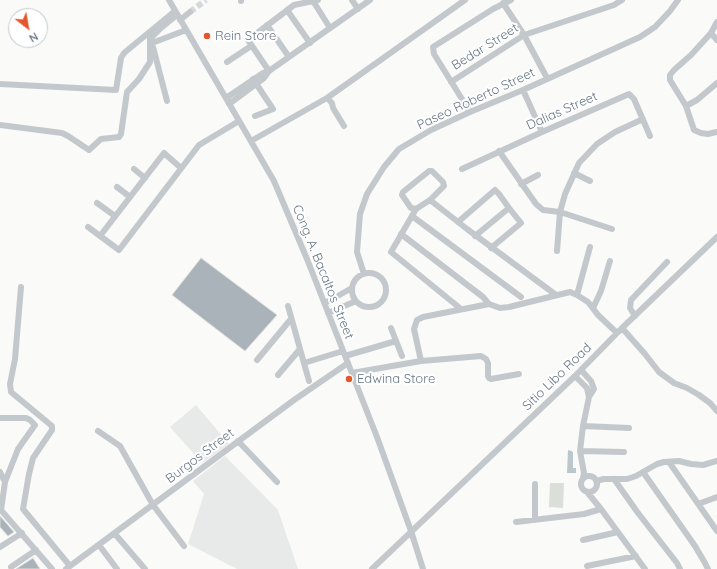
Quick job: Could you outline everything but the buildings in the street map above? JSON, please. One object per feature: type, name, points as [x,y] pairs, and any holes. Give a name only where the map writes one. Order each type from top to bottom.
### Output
[{"type":"street","name":"Cong. A. Bacaltos Street","points":[[169,0],[274,181],[378,437],[423,569]]},
{"type":"street","points":[[352,0],[358,9]]},
{"type":"street","points":[[228,101],[255,81],[264,78],[269,71],[370,0]]},
{"type":"street","points":[[251,141],[327,98],[465,0]]},
{"type":"street","points":[[470,112],[434,54],[433,47],[510,0]]},
{"type":"street","name":"Bedar Street","points":[[450,82],[524,35],[614,5],[622,0]]},
{"type":"street","name":"Paseo Roberto Street","points":[[364,274],[358,252],[360,214],[367,194],[384,166],[399,149],[431,130],[640,37],[655,27],[678,0]]},
{"type":"street","points":[[227,62],[250,43],[267,25],[299,3],[315,1],[330,28]]},
{"type":"street","points":[[503,3],[524,35],[547,78]]},
{"type":"street","points":[[287,10],[310,43]]},
{"type":"street","points":[[0,84],[116,90],[121,58],[124,53],[178,15],[190,12]]},
{"type":"street","points":[[0,125],[62,133],[89,150],[101,139],[119,137],[127,92],[139,79],[150,62],[151,41],[161,28],[178,15]]},
{"type":"street","points":[[717,22],[711,33],[670,75],[670,80],[686,106],[694,130],[708,134],[717,132]]},
{"type":"street","points":[[267,25],[289,57]]},
{"type":"street","points":[[151,41],[186,30]]},
{"type":"street","points":[[711,33],[717,40]]},
{"type":"street","points":[[151,41],[167,101]]},
{"type":"street","points":[[250,43],[269,71]]},
{"type":"street","points":[[255,81],[273,109],[255,116]]},
{"type":"street","points":[[686,106],[697,100],[717,83]]},
{"type":"street","points":[[523,90],[542,132]]},
{"type":"street","name":"Dalias Street","points":[[462,169],[499,151],[629,94],[634,99],[650,136]]},
{"type":"street","points":[[327,98],[332,103],[333,108],[344,126]]},
{"type":"street","points":[[557,251],[560,212],[565,194],[579,163],[597,144],[615,132],[643,119]]},
{"type":"street","points":[[88,227],[119,250],[199,145],[239,121]]},
{"type":"street","points":[[499,151],[521,184],[536,204],[543,210],[560,212],[612,229]]},
{"type":"street","points":[[100,236],[164,153],[181,168]]},
{"type":"street","points":[[134,169],[145,178]]},
{"type":"street","points":[[416,209],[411,208],[402,196],[403,192],[429,171],[432,171],[443,182],[444,186],[430,200],[416,209],[391,252],[461,309]]},
{"type":"street","points":[[574,173],[590,180]]},
{"type":"street","points":[[521,184],[538,175]]},
{"type":"street","points":[[117,187],[130,197]]},
{"type":"street","points":[[458,222],[495,190],[521,223],[491,248]]},
{"type":"street","points":[[430,200],[475,236],[556,295]]},
{"type":"street","points":[[97,203],[115,216]]},
{"type":"street","points":[[475,236],[509,208]]},
{"type":"street","points":[[412,216],[521,297]]},
{"type":"street","points":[[401,234],[483,297],[489,304],[500,308],[570,292],[577,294],[588,302],[598,315],[632,341],[645,354],[659,372],[674,382],[700,394],[717,411]]},
{"type":"street","name":"Sitio Libo Road","points":[[372,569],[575,376],[619,330],[717,237]]},
{"type":"street","points":[[577,294],[590,247]]},
{"type":"street","points":[[593,308],[601,291],[610,261]]},
{"type":"street","points":[[635,316],[630,308],[631,300],[667,262]]},
{"type":"street","points":[[364,274],[376,275],[381,279],[386,290],[384,296],[378,304],[369,307],[356,301],[352,295],[354,282],[358,277],[364,274]]},
{"type":"street","points":[[21,287],[16,359],[10,384],[11,392],[52,426],[52,430],[33,458],[24,509],[68,568]]},
{"type":"street","points":[[324,303],[352,288]]},
{"type":"street","points":[[328,313],[356,301]]},
{"type":"street","points":[[420,361],[415,334],[415,324],[417,320],[423,317],[489,304]]},
{"type":"street","points":[[288,306],[309,381]]},
{"type":"street","points":[[257,360],[291,319]]},
{"type":"street","points":[[392,328],[402,356]]},
{"type":"street","points":[[304,363],[396,341]]},
{"type":"street","points":[[278,375],[300,349]]},
{"type":"street","points":[[352,373],[420,361],[481,356],[486,359],[488,364],[489,378],[519,374]]},
{"type":"street","name":"Burgos Street","points":[[68,568],[294,400],[348,363]]},
{"type":"street","points":[[582,369],[593,385],[594,389],[590,397],[583,426],[580,451],[584,473],[581,487],[601,508],[645,569]]},
{"type":"street","points":[[575,376],[587,388],[590,397]]},
{"type":"street","points":[[0,418],[26,418],[35,425],[18,449],[6,482],[1,509],[52,569]]},
{"type":"street","points":[[583,426],[629,428]]},
{"type":"street","points":[[98,431],[120,446],[153,505],[184,546]]},
{"type":"street","points":[[238,442],[277,482]]},
{"type":"street","points":[[580,451],[624,452]]},
{"type":"street","points":[[596,481],[604,479],[627,479],[656,464],[679,461],[702,465],[717,461]]},
{"type":"street","points":[[669,462],[717,531]]},
{"type":"street","points":[[0,472],[6,482]]},
{"type":"street","points":[[643,472],[695,546],[706,563],[708,569]]},
{"type":"street","points":[[583,478],[590,476],[596,481]]},
{"type":"street","points":[[614,479],[680,569]]},
{"type":"street","points":[[587,492],[596,488],[596,481]]},
{"type":"street","points":[[535,484],[535,520]]},
{"type":"street","points":[[698,504],[717,497]]},
{"type":"street","points":[[516,522],[584,514],[601,508]]},
{"type":"street","points":[[583,540],[618,532]]},
{"type":"street","points":[[0,547],[22,533]]},
{"type":"street","points":[[115,534],[145,569]]},
{"type":"street","points":[[99,545],[117,569]]},
{"type":"street","points":[[11,567],[36,550]]},
{"type":"street","points":[[587,566],[636,556]]},
{"type":"shaded area","points":[[196,405],[229,444],[202,463],[170,427]]},
{"type":"shaded area","points":[[568,450],[573,452],[573,468],[576,468],[576,473],[567,473]]},
{"type":"shaded area","points":[[225,456],[278,510],[298,569],[237,569],[188,544],[204,494],[193,481]]},
{"type":"shaded area","points":[[550,483],[564,483],[563,508],[549,507]]},
{"type":"tunnel","points":[[190,12],[206,0]]},
{"type":"place","name":"Rein Store","points":[[207,36]]},
{"type":"place","name":"Edwina Store","points":[[349,379]]}]
